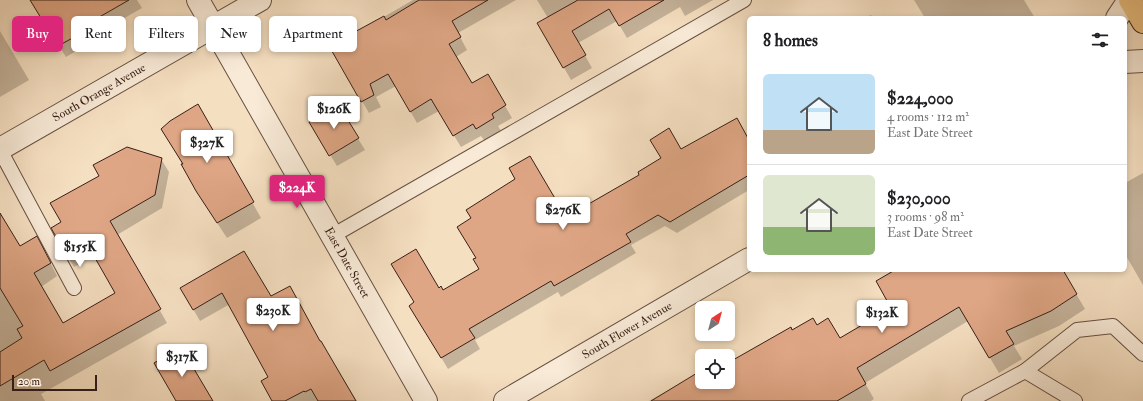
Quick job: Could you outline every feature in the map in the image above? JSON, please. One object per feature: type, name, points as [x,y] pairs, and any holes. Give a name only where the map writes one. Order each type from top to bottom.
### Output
[{"type":"main road","points":[[1130,0],[1143,22]]},
{"type":"street","name":"East Date Street","points":[[198,0],[207,16]]},
{"type":"street","name":"South Orange Avenue","points":[[233,16],[260,0]]},
{"type":"street","points":[[1118,16],[1130,0]]},
{"type":"street","name":"South Orange Avenue","points":[[0,150],[206,32]]},
{"type":"street","name":"East Date Street","points":[[228,52],[426,401]]},
{"type":"street","points":[[1127,62],[1143,61]]},
{"type":"street","name":"South Flower Avenue","points":[[505,401],[747,260]]},
{"type":"lane","points":[[332,236],[744,0]]},
{"type":"lane","points":[[0,150],[74,288]]},
{"type":"lane","points":[[970,401],[1025,371],[1077,330],[1113,326],[1143,354]]},
{"type":"lane","points":[[1025,371],[1076,401]]},
{"type":"building","points":[[30,0],[129,0],[101,16],[71,16],[71,39],[63,43],[63,16],[40,16]]},
{"type":"building","points":[[419,0],[488,0],[452,21],[461,37],[449,44],[472,83],[488,74],[506,105],[492,114],[494,118],[476,129],[473,124],[453,136],[431,99],[410,112],[388,74],[370,84],[374,95],[361,102],[332,52],[357,52],[357,31],[384,16],[386,20]]},
{"type":"building","points":[[578,0],[664,0],[619,26],[609,9],[572,31],[586,55],[563,68],[537,23]]},
{"type":"building","points":[[198,104],[254,202],[217,223],[196,191],[181,164],[183,164],[161,129],[170,121]]},
{"type":"building","points":[[338,104],[359,138],[329,156],[309,122]]},
{"type":"building","points":[[737,118],[747,136],[747,176],[670,222],[658,215],[626,234],[631,242],[554,286],[551,281],[469,329],[475,338],[441,358],[409,306],[414,302],[391,264],[416,249],[439,288],[441,286],[443,290],[479,269],[473,259],[476,258],[457,227],[471,218],[466,210],[515,179],[509,168],[530,156],[566,217],[639,175],[638,172],[661,158],[650,140],[669,128],[681,149]]},
{"type":"building","points":[[127,147],[162,158],[155,195],[110,221],[161,309],[50,371],[44,360],[0,386],[0,352],[22,338],[17,329],[23,326],[0,288],[0,213],[20,246],[37,236],[51,263],[34,273],[63,323],[115,293],[86,242],[66,254],[51,228],[61,222],[50,203],[99,176],[93,165]]},
{"type":"building","points":[[244,251],[271,296],[290,286],[320,341],[356,401],[318,401],[311,389],[285,401],[272,401],[261,381],[268,377],[222,293],[193,310],[180,288]]},
{"type":"building","points":[[892,272],[1064,272],[1077,294],[1051,311],[1006,331],[1014,344],[989,358],[959,307],[857,368],[866,384],[837,401],[651,401],[695,374],[695,389],[735,389],[735,359],[791,327],[792,330],[813,318],[817,325],[828,318],[840,338],[891,308],[876,281]]},
{"type":"building","points":[[181,347],[213,401],[176,401],[154,363]]}]
